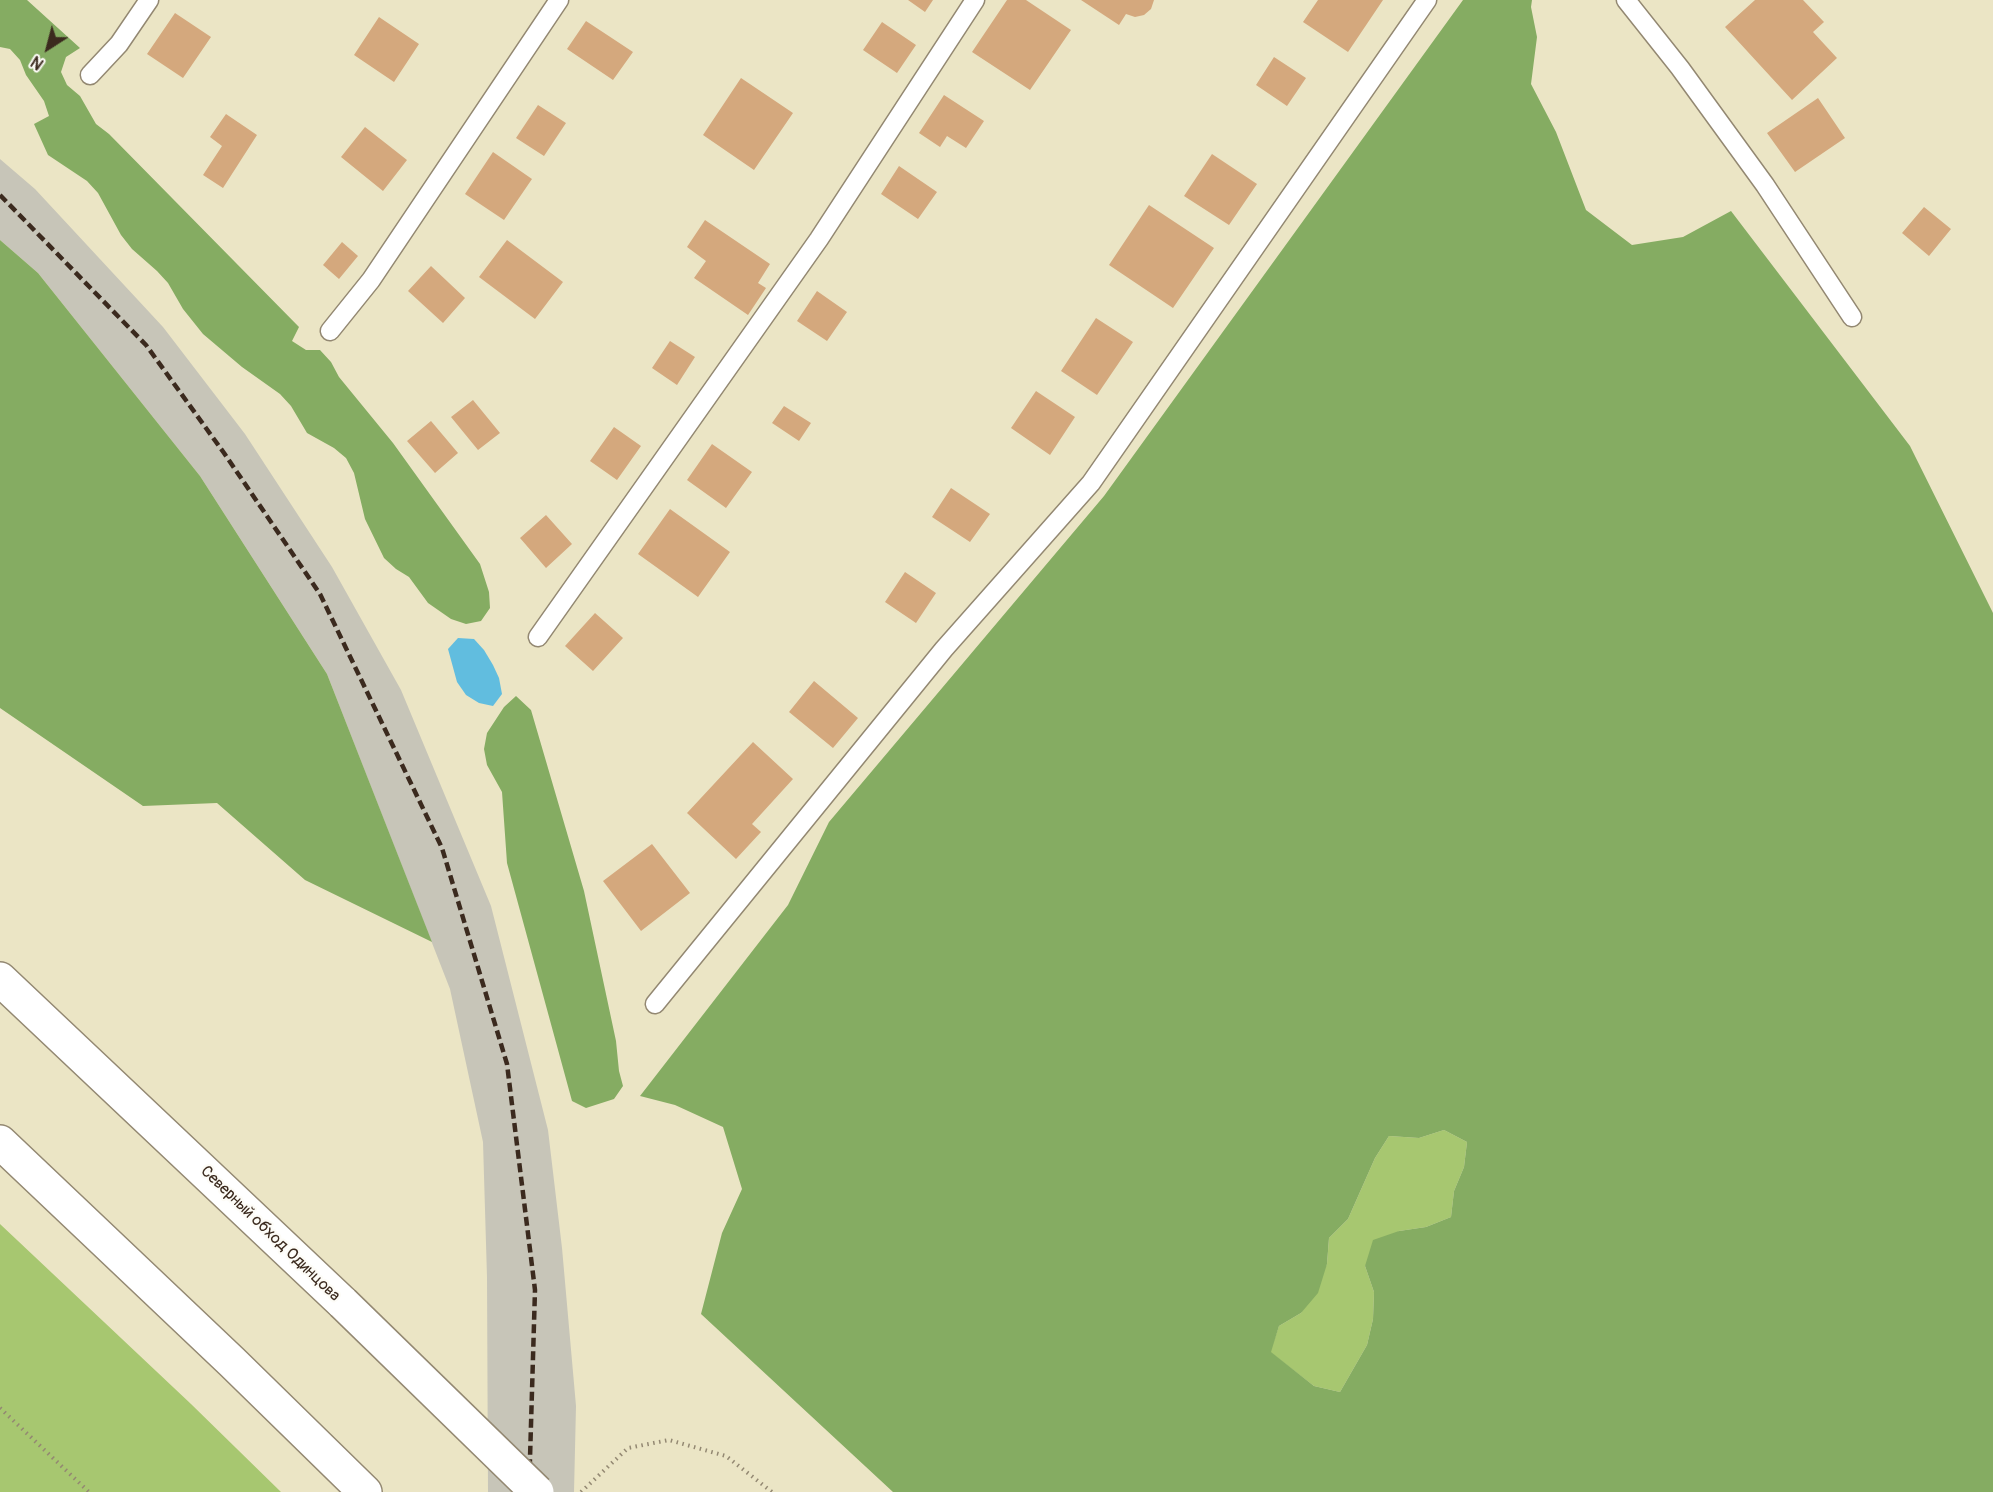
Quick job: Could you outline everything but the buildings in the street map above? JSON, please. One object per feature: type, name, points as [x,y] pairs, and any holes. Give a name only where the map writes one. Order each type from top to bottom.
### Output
[{"type":"highway","name":"Северный обход Одинцова","points":[[0,979],[343,1303],[537,1492]]},
{"type":"highway","points":[[0,1142],[365,1492]]},
{"type":"lane","points":[[90,75],[119,44],[149,0]]},
{"type":"lane","points":[[330,331],[371,280],[559,0]]},
{"type":"lane","points":[[538,637],[819,239],[975,0]]},
{"type":"lane","points":[[655,1004],[944,649],[1091,483],[1427,0]]},
{"type":"lane","points":[[1626,0],[1680,68],[1765,185],[1852,316]]},
{"type":"path","points":[[0,1408],[89,1492]]},
{"type":"path","points":[[581,1492],[628,1448],[669,1440],[726,1456],[772,1492]]},
{"type":"shaded area","points":[[0,159],[35,189],[163,327],[245,434],[332,567],[401,690],[491,906],[548,1130],[562,1248],[576,1406],[574,1492],[488,1492],[487,1277],[483,1142],[450,989],[327,674],[200,476],[38,273],[0,240]]},
{"type":"green space","points":[[0,0],[27,0],[80,48],[66,57],[61,72],[67,85],[80,96],[96,124],[109,134],[299,327],[292,341],[306,350],[320,350],[331,362],[339,377],[393,443],[480,564],[489,592],[490,608],[481,621],[466,624],[451,619],[428,603],[409,577],[384,558],[365,519],[354,473],[346,458],[334,448],[307,433],[291,406],[280,394],[242,367],[203,334],[183,309],[168,283],[132,249],[121,235],[98,193],[87,181],[48,155],[34,124],[49,116],[44,101],[26,75],[20,60],[10,49],[0,47]]},
{"type":"green space","points":[[1463,0],[1532,0],[1531,7],[1537,37],[1531,84],[1556,132],[1586,210],[1632,245],[1683,237],[1731,211],[1910,446],[1993,613],[1993,1492],[893,1492],[701,1314],[722,1233],[742,1189],[723,1127],[675,1105],[640,1096],[788,905],[829,822],[1104,496]],"holes":[[[1444,1130],[1467,1142],[1464,1167],[1454,1191],[1451,1217],[1426,1227],[1399,1231],[1373,1240],[1365,1266],[1374,1292],[1373,1319],[1367,1345],[1340,1392],[1314,1386],[1271,1352],[1279,1326],[1301,1313],[1318,1293],[1327,1264],[1329,1238],[1348,1219],[1375,1158],[1389,1136],[1419,1138]]]},
{"type":"green space","points":[[0,240],[38,273],[200,476],[327,674],[432,942],[305,880],[217,803],[143,806],[0,708]]},
{"type":"green space","points":[[516,696],[531,710],[584,891],[616,1041],[623,1086],[614,1099],[586,1108],[572,1101],[507,863],[502,792],[487,765],[484,749],[487,733],[504,707]]},
{"type":"green space","points":[[1444,1130],[1467,1142],[1464,1167],[1454,1191],[1451,1217],[1426,1227],[1399,1231],[1365,1266],[1374,1292],[1373,1319],[1367,1345],[1340,1392],[1314,1386],[1270,1352],[1279,1326],[1301,1313],[1327,1264],[1329,1238],[1348,1219],[1375,1158],[1389,1136],[1419,1138]]},
{"type":"green space","points":[[0,1224],[191,1404],[281,1492],[0,1492]]},
{"type":"water","points":[[458,638],[474,639],[493,665],[499,678],[502,694],[493,706],[479,703],[466,695],[457,682],[448,649]]},
{"type":"railway","points":[[0,195],[146,345],[224,453],[320,594],[442,848],[507,1064],[535,1290],[529,1492]]}]
